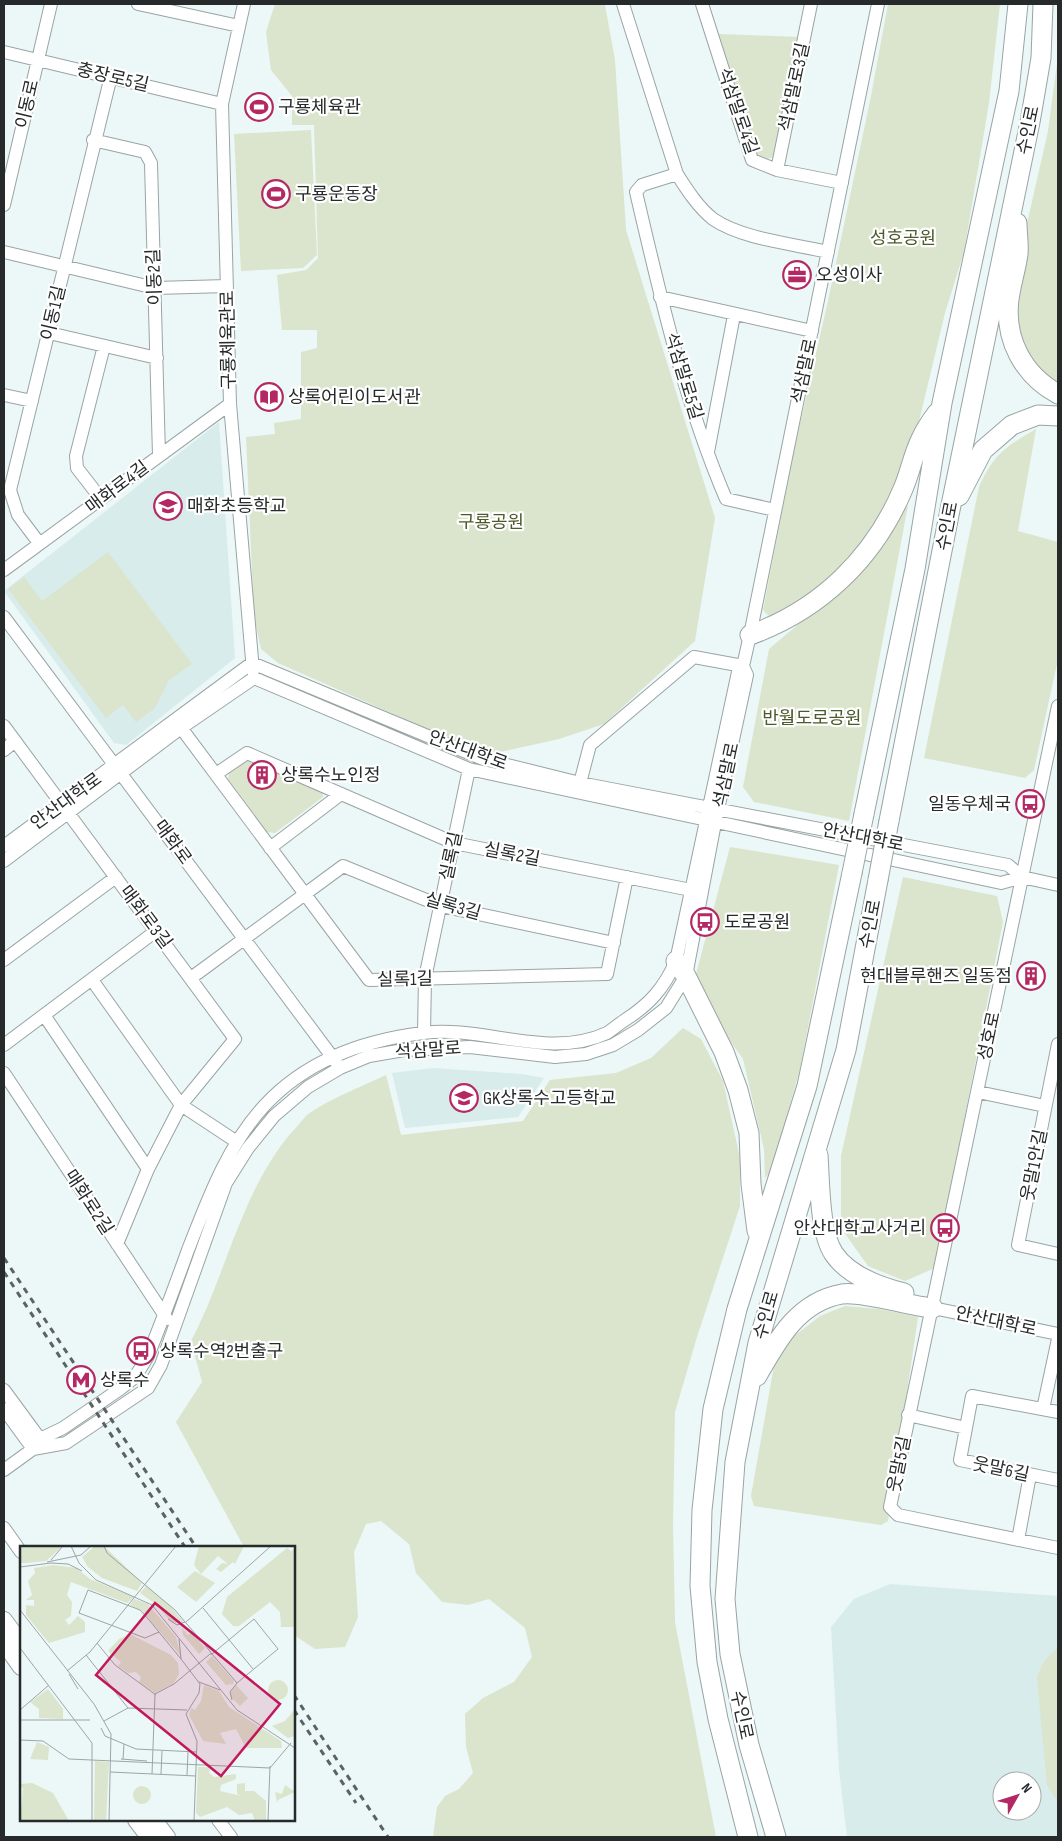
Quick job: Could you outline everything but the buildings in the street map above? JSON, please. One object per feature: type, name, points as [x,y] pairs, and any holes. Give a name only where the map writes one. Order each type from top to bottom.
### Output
[{"type":"highway","name":"수인로","points":[[748,1837],[718,1720],[707,1662],[700,1586],[702,1510],[713,1409],[736,1309],[806,1086],[915,569],[942,403],[1009,91],[1018,4]]},
{"type":"highway","name":"수인로","points":[[775,1830],[748,1745],[730,1654],[725,1599],[735,1462],[758,1343],[846,1050],[950,510],[1019,176],[1041,58],[1043,4]]},
{"type":"highway","points":[[1019,176],[1016,209],[1018,252],[1008,310],[1011,337],[1020,358],[1031,373],[1058,394]]},
{"type":"highway","points":[[750,635],[774,626],[807,608],[838,583],[861,560],[902,490],[921,438],[942,403]]},
{"type":"highway","points":[[950,510],[983,450],[1012,425],[1038,415],[1058,416]]},
{"type":"highway","points":[[681,968],[724,1052],[738,1090],[749,1133],[751,1184],[758,1239]]},
{"type":"highway","points":[[817,1145],[826,1233],[834,1254],[856,1275],[885,1288],[915,1295],[933,1308]]},
{"type":"highway","points":[[749,1390],[787,1327],[810,1306],[843,1294],[933,1308]]},
{"type":"highway","points":[[775,1830],[787,1837]]},
{"type":"main road","points":[[4,1620],[20,1642]]},
{"type":"main road","points":[[4,1643],[20,1666]]},
{"type":"main road","points":[[137,1821],[149,1837]]},
{"type":"main road","points":[[155,1821],[167,1837]]},
{"type":"street","name":"이동로","points":[[4,205],[51,4]]},
{"type":"street","points":[[138,4],[166,7],[238,26]]},
{"type":"street","name":"구룡체육관로","points":[[244,4],[222,104],[230,404],[254,678]]},
{"type":"street","points":[[622,4],[677,174],[691,196],[714,219],[740,232],[828,252]]},
{"type":"street","name":"석삼말로4길","points":[[702,4],[752,160],[777,170],[842,183]]},
{"type":"street","name":"석삼말로3길","points":[[777,170],[811,4]]},
{"type":"street","name":"석삼말로","points":[[37,1444],[66,1443],[148,1388],[161,1366],[226,1183],[248,1148],[274,1116],[308,1087],[340,1068],[369,1056],[433,1047],[470,1047],[555,1057],[586,1054],[613,1045],[638,1030],[666,1008],[681,968],[738,672],[743,666],[750,635],[878,4]]},
{"type":"street","name":"충장로5길","points":[[4,52],[222,104]]},
{"type":"street","name":"이동1길","points":[[39,543],[18,515],[10,490],[111,76]]},
{"type":"street","name":"이동2길","points":[[94,140],[145,152],[150,163],[159,456]]},
{"type":"street","name":"석삼말로5길","points":[[677,174],[642,185],[636,192],[660,297],[707,454],[726,499],[775,510]]},
{"type":"street","points":[[4,252],[155,288],[227,286]]},
{"type":"street","points":[[660,297],[812,331]]},
{"type":"street","name":"석삼말로5길","points":[[707,454],[734,315]]},
{"type":"street","points":[[49,333],[157,358]]},
{"type":"street","points":[[101,499],[77,468],[76,456],[104,346]]},
{"type":"street","points":[[4,394],[32,401]]},
{"type":"street","name":"매화로4길","points":[[4,570],[230,404]]},
{"type":"street","name":"매화로","points":[[4,616],[340,1068]]},
{"type":"street","points":[[580,783],[590,745],[694,657],[743,666]]},
{"type":"street","name":"안산대학로","points":[[4,861],[66,808],[178,724],[252,663],[483,760],[580,783],[1008,865],[1022,877]]},
{"type":"street","name":"안산대학로","points":[[178,724],[254,678],[469,770],[1001,883],[1022,877],[1058,884]]},
{"type":"street","name":"성호로","points":[[933,1308],[1022,877],[1054,748],[1058,706]]},
{"type":"street","name":"실록1길","points":[[178,724],[369,980],[607,974],[627,877]]},
{"type":"street","name":"매화로3길","points":[[4,726],[192,978],[235,1039],[181,1106],[148,1169],[116,1244]]},
{"type":"street","points":[[4,750],[15,741]]},
{"type":"street","name":"실록2길","points":[[216,774],[247,753],[454,843],[691,890]]},
{"type":"street","name":"실록길","points":[[424,1032],[425,978],[469,770]]},
{"type":"street","points":[[270,848],[341,794]]},
{"type":"street","name":"안산대학로","points":[[4,846],[66,808]]},
{"type":"street","name":"석삼말로","points":[[37,1444],[135,1377],[148,1356],[213,1184],[237,1142],[266,1104],[301,1076],[331,1056],[375,1040],[424,1032],[450,1032],[540,1042],[573,1042],[606,1033],[651,1001],[681,968],[691,890],[710,822]]},
{"type":"street","name":"실록3길","points":[[303,894],[343,866],[441,906],[614,942]]},
{"type":"street","points":[[4,960],[116,877]]},
{"type":"street","points":[[192,978],[303,894]]},
{"type":"street","points":[[4,1045],[156,930]]},
{"type":"street","points":[[92,980],[181,1106],[237,1142]]},
{"type":"street","points":[[44,1016],[148,1169]]},
{"type":"street","name":"웃말1안길","points":[[1058,1044],[1018,1245],[1058,1254]]},
{"type":"street","name":"매화로2길","points":[[4,1073],[174,1330]]},
{"type":"street","points":[[978,1092],[1045,1106]]},
{"type":"street","name":"안산대학로","points":[[933,1308],[1058,1334]]},
{"type":"street","name":"웃말5길","points":[[933,1308],[908,1415],[890,1507],[898,1515],[1058,1548]]},
{"type":"street","points":[[1043,1409],[1058,1339]]},
{"type":"street","points":[[4,1390],[37,1444]]},
{"type":"street","name":"웃말6길","points":[[1058,1412],[972,1396],[960,1460],[1058,1480]]},
{"type":"street","points":[[4,1409],[37,1444]]},
{"type":"street","points":[[908,1415],[966,1428]]},
{"type":"street","points":[[4,1470],[37,1444]]},
{"type":"street","points":[[1018,1540],[1030,1475]]},
{"type":"street","points":[[4,1528],[20,1551]]},
{"type":"street","points":[[219,1821],[231,1837]]},
{"type":"shaded area","name":"매화초등학교","points":[[219,422],[235,658],[126,745],[114,743],[4,591]]},
{"type":"shaded area","name":"GK상록수고등학교","points":[[433,1068],[522,1074],[544,1078],[518,1117],[405,1128],[392,1073]]},
{"type":"shaded area","points":[[890,1584],[1058,1596],[1058,1837],[847,1837],[839,1770],[831,1627],[854,1599]]},
{"type":"green space","name":"구룡공원","points":[[275,4],[605,5],[615,60],[626,230],[715,518],[695,641],[604,724],[559,739],[486,755],[278,663],[261,649],[254,617],[246,437],[275,434],[274,423],[301,419],[301,352],[317,348],[317,330],[282,330],[277,275],[306,270],[318,258],[314,125],[292,125],[292,96],[271,70],[266,32]]},
{"type":"green space","name":"성호공원","points":[[888,4],[1000,4],[989,103],[964,252],[945,313],[915,438],[876,529],[834,582],[774,621],[763,610],[794,450],[828,301],[871,96]]},
{"type":"green space","points":[[719,34],[800,37],[773,157],[764,160],[757,156]]},
{"type":"green space","points":[[1058,56],[1058,390],[1050,385],[1015,337],[1021,250],[1048,131]]},
{"type":"green space","name":"구룡운동장","points":[[311,130],[317,255],[303,268],[241,271],[234,134]]},
{"type":"green space","points":[[1036,429],[1018,531],[1058,542],[1058,659],[1034,770],[1025,778],[924,758],[979,487],[995,459],[1016,441]]},
{"type":"green space","name":"반월도로공원","points":[[908,505],[849,821],[754,802],[743,787],[769,649],[853,578]]},
{"type":"green space","points":[[108,552],[192,664],[169,680],[155,708],[136,722],[123,705],[106,718],[8,589],[24,577],[42,601]]},
{"type":"green space","points":[[245,759],[323,792],[323,797],[275,833],[267,832],[228,779],[229,771]]},
{"type":"green space","points":[[730,847],[839,865],[800,1069],[771,1171],[765,1178],[764,1149],[743,1059],[702,1001],[696,974]]},
{"type":"green space","points":[[903,877],[997,896],[1003,922],[935,1268],[905,1281],[868,1266],[841,1228],[841,1156]]},
{"type":"green space","points":[[683,1028],[701,1039],[723,1081],[740,1158],[740,1206],[697,1337],[675,1412],[673,1525],[675,1622],[716,1837],[433,1837],[437,1807],[445,1796],[459,1789],[473,1773],[466,1747],[465,1714],[483,1698],[514,1682],[532,1657],[525,1628],[489,1599],[468,1605],[442,1602],[416,1573],[409,1544],[381,1521],[366,1524],[354,1552],[358,1617],[345,1647],[315,1649],[295,1636],[295,1546],[243,1546],[176,1422],[202,1382],[191,1341],[204,1315],[247,1206],[260,1180],[274,1155],[307,1115],[315,1109],[386,1075],[401,1135],[523,1121],[550,1080],[616,1073],[651,1058]]},
{"type":"green space","points":[[845,1306],[879,1309],[918,1317],[888,1521],[881,1525],[754,1506],[751,1496],[775,1360],[793,1337],[820,1316]]},
{"type":"green space","points":[[1058,1648],[1058,1803],[1047,1785],[1037,1678],[1044,1661]]},
{"type":"railway","points":[[4,1258],[195,1546]]},
{"type":"railway","points":[[4,1272],[184,1546]]},
{"type":"railway","points":[[295,1697],[388,1837]]},
{"type":"railway","points":[[295,1712],[356,1803]]},
{"type":"place","name":"구룡체육관","points":[[259,107]]},
{"type":"place","name":"구룡운동장","points":[[276,194]]},
{"type":"place","name":"오성이사","points":[[797,275]]},
{"type":"place","name":"상록어린이도서관","points":[[269,397]]},
{"type":"place","name":"매화초등학교","points":[[168,506]]},
{"type":"place","name":"상록수노인정","points":[[262,775]]},
{"type":"place","name":"일동우체국","points":[[1030,804]]},
{"type":"place","name":"도로공원","points":[[705,922]]},
{"type":"place","name":"현대블루핸즈 일동점","points":[[1031,976]]},
{"type":"place","name":"GK상록수고등학교","points":[[464,1098]]},
{"type":"place","name":"안산대학교사거리","points":[[945,1228]]},
{"type":"place","name":"상록수역2번출구","points":[[141,1351]]},
{"type":"place","name":"상록수","points":[[81,1380]]}]
